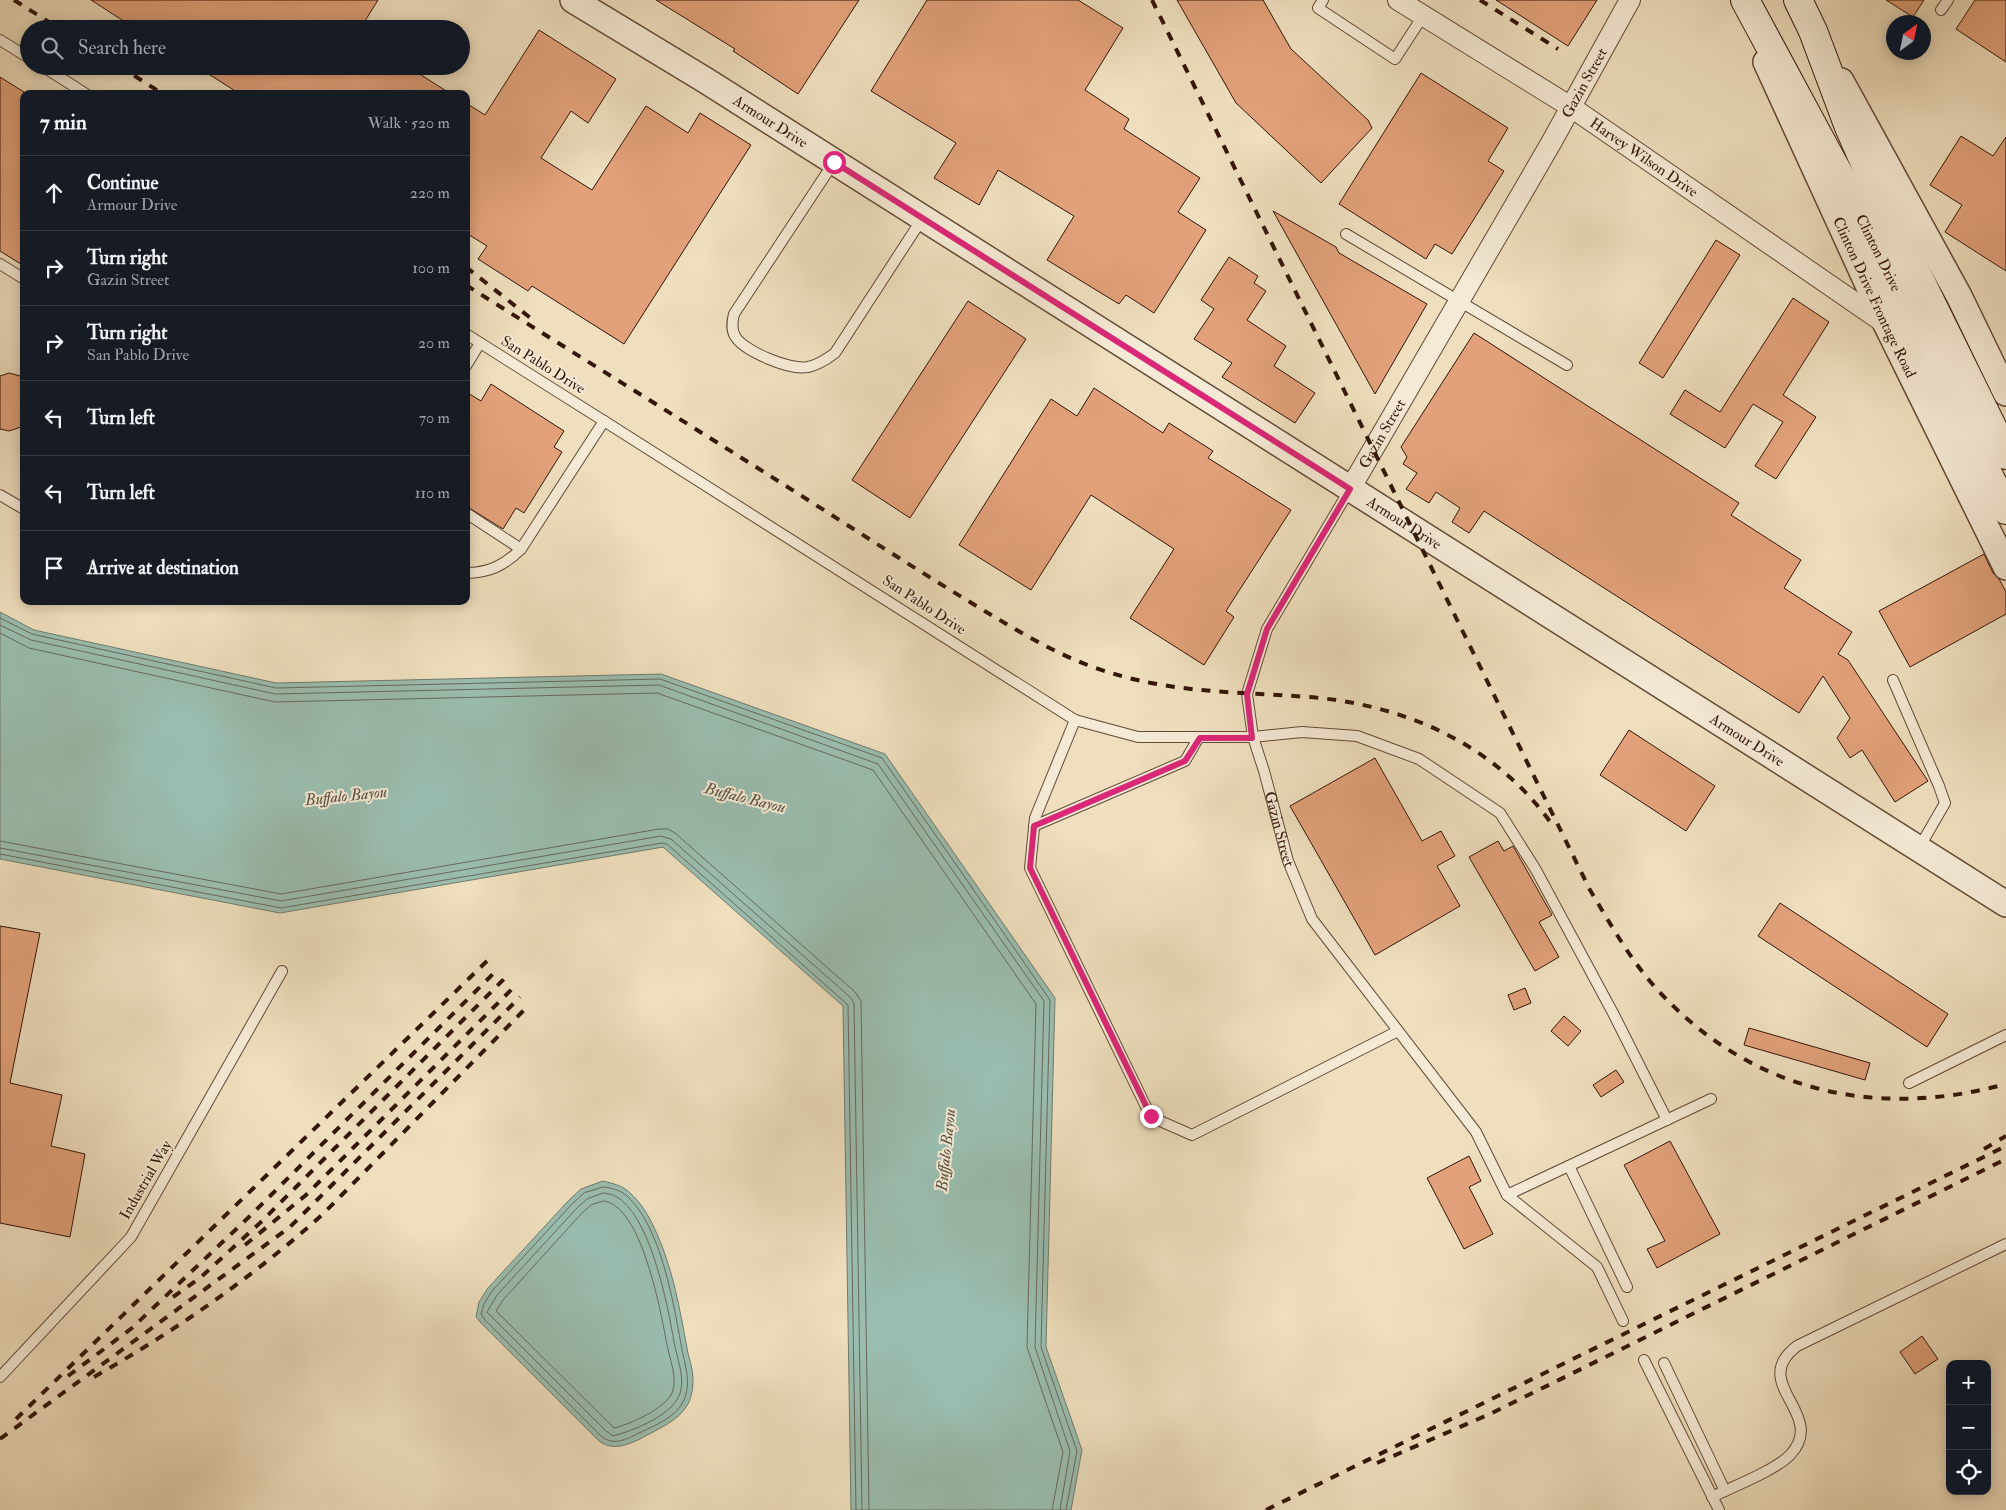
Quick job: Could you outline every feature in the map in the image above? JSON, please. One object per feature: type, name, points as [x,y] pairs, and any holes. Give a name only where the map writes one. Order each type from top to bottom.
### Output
[{"type":"main road","name":"Clinton Drive","points":[[1798,0],[1813,31],[1849,128],[1885,209],[2006,455]]},
{"type":"main road","name":"Clinton Drive","points":[[1750,10],[1848,191],[2006,510]]},
{"type":"street","name":"Armour Drive","points":[[573,0],[705,80],[2006,904]]},
{"type":"street","name":"Harvey Wilson Drive","points":[[1398,0],[1571,106],[1886,324]]},
{"type":"street","name":"Gazin Street","points":[[1350,489],[1630,0]]},
{"type":"street","name":"Clinton Drive Frontage Road","points":[[1750,10],[1766,64],[1886,324],[2006,567]]},
{"type":"street","points":[[1813,31],[1959,296],[2006,394]]},
{"type":"lane","points":[[1323,0],[1318,8],[1396,59],[1423,16]]},
{"type":"lane","points":[[1941,10],[1948,0]]},
{"type":"lane","points":[[0,40],[20,52]]},
{"type":"lane","points":[[56,75],[80,90]]},
{"type":"lane","points":[[834,162],[734,314],[732,328],[738,340],[772,361],[791,367],[807,367],[824,361],[835,353],[923,218]]},
{"type":"lane","points":[[1346,234],[1567,366]]},
{"type":"lane","points":[[0,264],[20,276]]},
{"type":"lane","name":"San Pablo Drive","points":[[470,337],[1075,720],[1138,737],[1252,738],[1302,732],[1357,736],[1419,759],[1500,813],[1536,870],[1613,1013],[1667,1120]]},
{"type":"lane","points":[[470,359],[480,343]]},
{"type":"lane","points":[[470,572],[479,573],[498,568],[521,549],[604,421]]},
{"type":"lane","name":"Gazin Street","points":[[1350,489],[1267,629],[1247,694],[1252,738],[1264,771],[1288,861],[1312,919],[1476,1132],[1507,1196]]},
{"type":"lane","points":[[0,494],[20,506]]},
{"type":"lane","points":[[470,516],[521,549]]},
{"type":"lane","points":[[1893,680],[1945,803],[1919,849]]},
{"type":"lane","points":[[1075,720],[1035,818],[1030,868],[1151,1116],[1192,1135],[1398,1031]]},
{"type":"lane","points":[[1034,826],[1185,761],[1200,738]]},
{"type":"lane","name":"Industrial Way","points":[[0,1376],[131,1237],[282,971]]},
{"type":"lane","points":[[1909,1083],[2006,1035]]},
{"type":"lane","points":[[1623,1321],[1597,1267],[1507,1196],[1712,1098]]},
{"type":"lane","points":[[1569,1166],[1627,1287]]},
{"type":"lane","points":[[1712,1497],[1779,1464],[1797,1447],[1801,1434],[1801,1424],[1782,1384],[1779,1373],[1781,1362],[1787,1354],[1797,1346],[2006,1244]]},
{"type":"lane","points":[[1644,1360],[1719,1510]]},
{"type":"lane","points":[[1664,1363],[1725,1490]]},
{"type":"water","name":"Buffalo Bayou","points":[[0,612],[34,630],[276,683],[661,674],[885,754],[1055,998],[1046,1347],[1082,1450],[1071,1510],[851,1510],[843,1006],[663,847],[280,913],[0,859]]},
{"type":"water","points":[[603,1181],[621,1186],[627,1190],[642,1207],[655,1229],[663,1248],[675,1290],[693,1378],[690,1400],[679,1416],[667,1425],[640,1439],[618,1446],[608,1445],[598,1440],[476,1317],[479,1302],[488,1288],[568,1201],[581,1189]]},
{"type":"building","points":[[91,0],[378,0],[366,20],[122,20]]},
{"type":"building","points":[[656,0],[859,0],[798,94],[733,51],[735,49]]},
{"type":"building","points":[[927,0],[1078,0],[1123,28],[1085,90],[1129,119],[1124,129],[1200,178],[1178,212],[1206,230],[1154,313],[1126,295],[1119,304],[1047,260],[1074,216],[998,170],[979,205],[934,178],[956,143],[871,91]]},
{"type":"building","points":[[1177,0],[1263,0],[1291,49],[1368,120],[1372,128],[1321,183],[1236,103]]},
{"type":"building","points":[[1496,0],[1597,0],[1568,46]]},
{"type":"building","points":[[1886,0],[1924,0],[1914,15],[1910,15]]},
{"type":"building","points":[[1975,0],[2006,0],[2006,62],[1956,29]]},
{"type":"building","points":[[539,30],[616,79],[588,123],[571,111],[541,158],[592,190],[646,106],[688,133],[700,113],[751,145],[624,344],[532,286],[528,291],[478,259],[487,246],[470,235],[470,106],[485,115]]},
{"type":"building","points":[[1421,73],[1508,128],[1488,161],[1504,171],[1452,254],[1435,244],[1426,259],[1339,204]]},
{"type":"building","points":[[210,75],[421,75],[445,90],[234,90]]},
{"type":"building","points":[[0,77],[21,90],[20,264],[0,251]]},
{"type":"building","points":[[1961,136],[1993,156],[2006,137],[2006,271],[1945,232],[1962,205],[1930,185]]},
{"type":"building","points":[[1273,211],[1336,247],[1339,253],[1427,304],[1375,394]]},
{"type":"building","points":[[1716,240],[1740,255],[1663,378],[1639,363]]},
{"type":"building","points":[[1229,257],[1258,276],[1254,283],[1266,291],[1247,320],[1286,346],[1274,366],[1315,393],[1295,423],[1222,377],[1232,363],[1194,339],[1214,309],[1201,300]]},
{"type":"building","points":[[1793,298],[1829,322],[1783,395],[1816,417],[1776,479],[1755,466],[1783,422],[1753,404],[1725,448],[1670,414],[1685,390],[1720,412]]},
{"type":"building","points":[[968,301],[1026,339],[910,518],[852,480]]},
{"type":"building","points":[[1474,333],[1739,503],[1731,515],[1801,560],[1784,588],[1852,632],[1838,654],[1848,660],[1928,781],[1895,802],[1862,750],[1850,758],[1837,738],[1850,718],[1823,676],[1799,713],[1484,511],[1469,533],[1452,522],[1460,508],[1436,492],[1429,503],[1406,489],[1417,473],[1403,464],[1407,457],[1401,447]]},
{"type":"building","points":[[9,373],[20,376],[20,427],[9,431],[0,429],[0,376]]},
{"type":"building","points":[[491,384],[564,431],[554,447],[562,452],[524,513],[516,508],[503,529],[470,508],[470,394],[481,401]]},
{"type":"building","points":[[1094,388],[1163,433],[1169,423],[1213,451],[1208,458],[1291,510],[1226,611],[1234,617],[1204,665],[1130,618],[1174,549],[1091,495],[1031,590],[959,545],[1051,399],[1077,416]]},
{"type":"building","points":[[1984,554],[1993,573],[1999,579],[2006,592],[2006,614],[1910,667],[1879,611]]},
{"type":"building","points":[[1629,730],[1715,786],[1686,831],[1600,775]]},
{"type":"building","points":[[1375,758],[1422,841],[1441,831],[1455,856],[1437,866],[1460,906],[1375,955],[1290,806]]},
{"type":"building","points":[[1498,841],[1504,851],[1513,846],[1552,915],[1539,922],[1559,957],[1535,971],[1469,857]]},
{"type":"building","points":[[1780,903],[1948,1014],[1927,1047],[1758,936]]},
{"type":"building","points":[[0,926],[40,933],[10,1083],[62,1095],[51,1146],[85,1154],[70,1237],[0,1223]]},
{"type":"building","points":[[1525,988],[1531,1003],[1514,1010],[1508,995]]},
{"type":"building","points":[[1564,1016],[1581,1031],[1568,1046],[1551,1031]]},
{"type":"building","points":[[1749,1028],[1870,1063],[1865,1080],[1744,1045]]},
{"type":"building","points":[[1616,1070],[1624,1082],[1601,1097],[1593,1085]]},
{"type":"building","points":[[1670,1141],[1720,1234],[1657,1268],[1647,1249],[1665,1241],[1624,1165]]},
{"type":"building","points":[[1469,1156],[1481,1181],[1469,1187],[1493,1234],[1464,1249],[1427,1178]]},
{"type":"building","points":[[1922,1336],[1938,1359],[1915,1374],[1900,1352]]},
{"type":"railway","points":[[14,0],[46,20]]},
{"type":"railway","points":[[1152,0],[1590,890],[1620,940],[1646,976],[1691,1023],[1731,1051],[1772,1073],[1816,1088],[1861,1097],[1909,1099],[1957,1094],[2006,1084]]},
{"type":"railway","points":[[1480,0],[1558,49]]},
{"type":"railway","points":[[133,75],[157,90]]},
{"type":"railway","points":[[470,270],[533,320]]},
{"type":"railway","points":[[470,288],[947,588],[1009,626],[1050,648],[1093,667],[1147,682],[1200,690],[1344,701],[1379,709],[1413,720],[1445,734],[1476,751],[1505,773],[1530,797],[1553,826]]},
{"type":"railway","points":[[16,1419],[489,959]]},
{"type":"railway","points":[[68,1376],[132,1328],[250,1216],[498,969]]},
{"type":"railway","points":[[173,1297],[200,1278],[262,1221],[506,977]]},
{"type":"railway","points":[[245,1245],[306,1195],[514,987]]},
{"type":"railway","points":[[0,1439],[290,1227],[520,997]]},
{"type":"railway","points":[[94,1377],[154,1341],[213,1302],[269,1260],[323,1214],[527,1007]]},
{"type":"railway","points":[[1984,1149],[2006,1136]]},
{"type":"railway","points":[[1266,1510],[2006,1146]]},
{"type":"railway","points":[[1377,1463],[1490,1414],[2006,1159]]},
{"type":"route","points":[[834,162],[1350,489],[1340,510],[1267,629],[1247,694],[1252,738],[1200,738],[1185,761],[1034,826],[1030,868],[1151,1116]]}]
